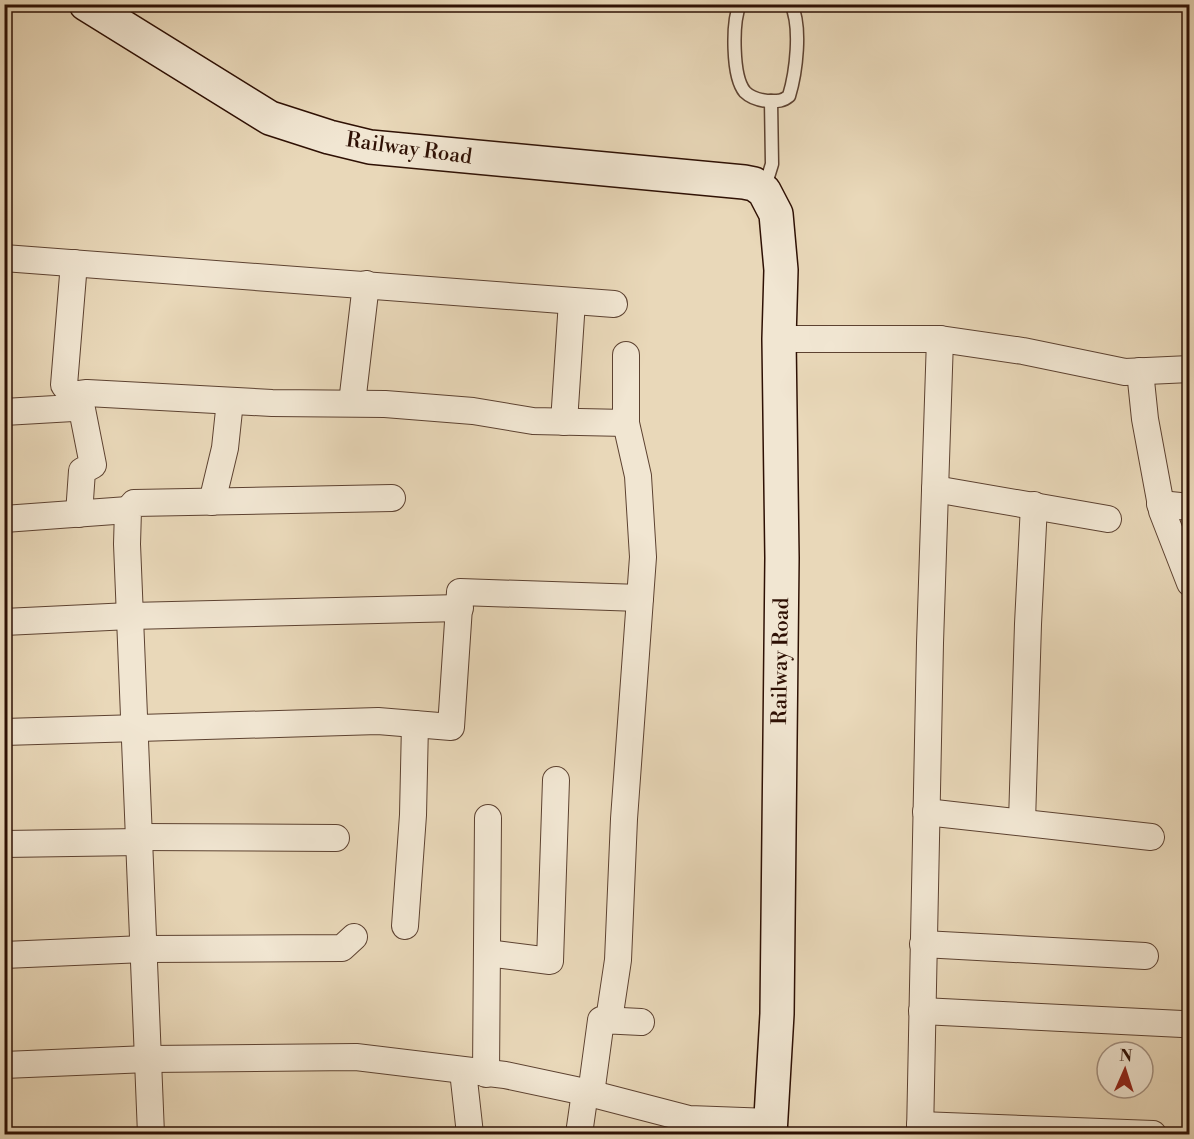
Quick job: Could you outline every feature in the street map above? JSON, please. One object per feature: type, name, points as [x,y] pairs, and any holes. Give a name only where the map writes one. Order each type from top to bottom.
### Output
[{"type":"main road","name":"Railway Road","points":[[86,4],[270,118],[329,137],[370,147],[744,182],[754,184],[764,191],[776,214],[781,270],[779,339],[782,558],[777,1014],[770,1128]]},
{"type":"street","points":[[4,258],[614,304]]},
{"type":"street","points":[[74,263],[64,384],[75,394],[93,465],[82,471],[79,514]]},
{"type":"street","points":[[352,404],[366,284]]},
{"type":"street","points":[[564,422],[572,301]]},
{"type":"street","points":[[779,339],[940,339],[1023,351],[1125,372],[1190,369]]},
{"type":"street","points":[[940,339],[926,812],[920,1130],[1153,1134]]},
{"type":"street","points":[[609,1020],[618,960],[624,819],[643,557],[638,476],[626,423],[626,356]]},
{"type":"street","points":[[1140,371],[1161,504],[1190,583]]},
{"type":"street","points":[[75,394],[352,404],[473,411],[533,421],[626,423]]},
{"type":"street","points":[[4,412],[73,408],[75,394]]},
{"type":"street","points":[[212,502],[225,448],[230,400]]},
{"type":"street","points":[[935,489],[1108,519]]},
{"type":"street","points":[[151,1134],[130,616],[128,510],[134,503],[392,498]]},
{"type":"street","points":[[1161,504],[1190,507]]},
{"type":"street","points":[[1022,822],[1027,636],[1034,505]]},
{"type":"street","points":[[4,519],[128,510]]},
{"type":"street","points":[[4,732],[378,721],[451,727],[460,592],[640,598]]},
{"type":"street","points":[[4,622],[130,616],[460,608]]},
{"type":"street","points":[[405,926],[415,724]]},
{"type":"street","points":[[487,953],[550,961],[556,780]]},
{"type":"street","points":[[926,812],[1151,837]]},
{"type":"street","points":[[470,1134],[487,953],[488,818]]},
{"type":"street","points":[[4,844],[139,839],[336,838]]},
{"type":"street","points":[[4,955],[144,949],[342,948],[354,937]]},
{"type":"street","points":[[923,944],[1145,956]]},
{"type":"street","points":[[922,1011],[1182,1024]]},
{"type":"street","points":[[579,1134],[601,1020],[641,1022]]},
{"type":"street","points":[[4,1065],[148,1059],[356,1057],[505,1075],[689,1119],[770,1128]]},
{"type":"lane","points":[[740,4],[735,28],[736,65],[740,81],[746,93],[761,100],[771,101],[786,99],[789,96],[794,77],[796,19],[792,4]]},
{"type":"lane","points":[[764,191],[772,164],[771,101]]}]
